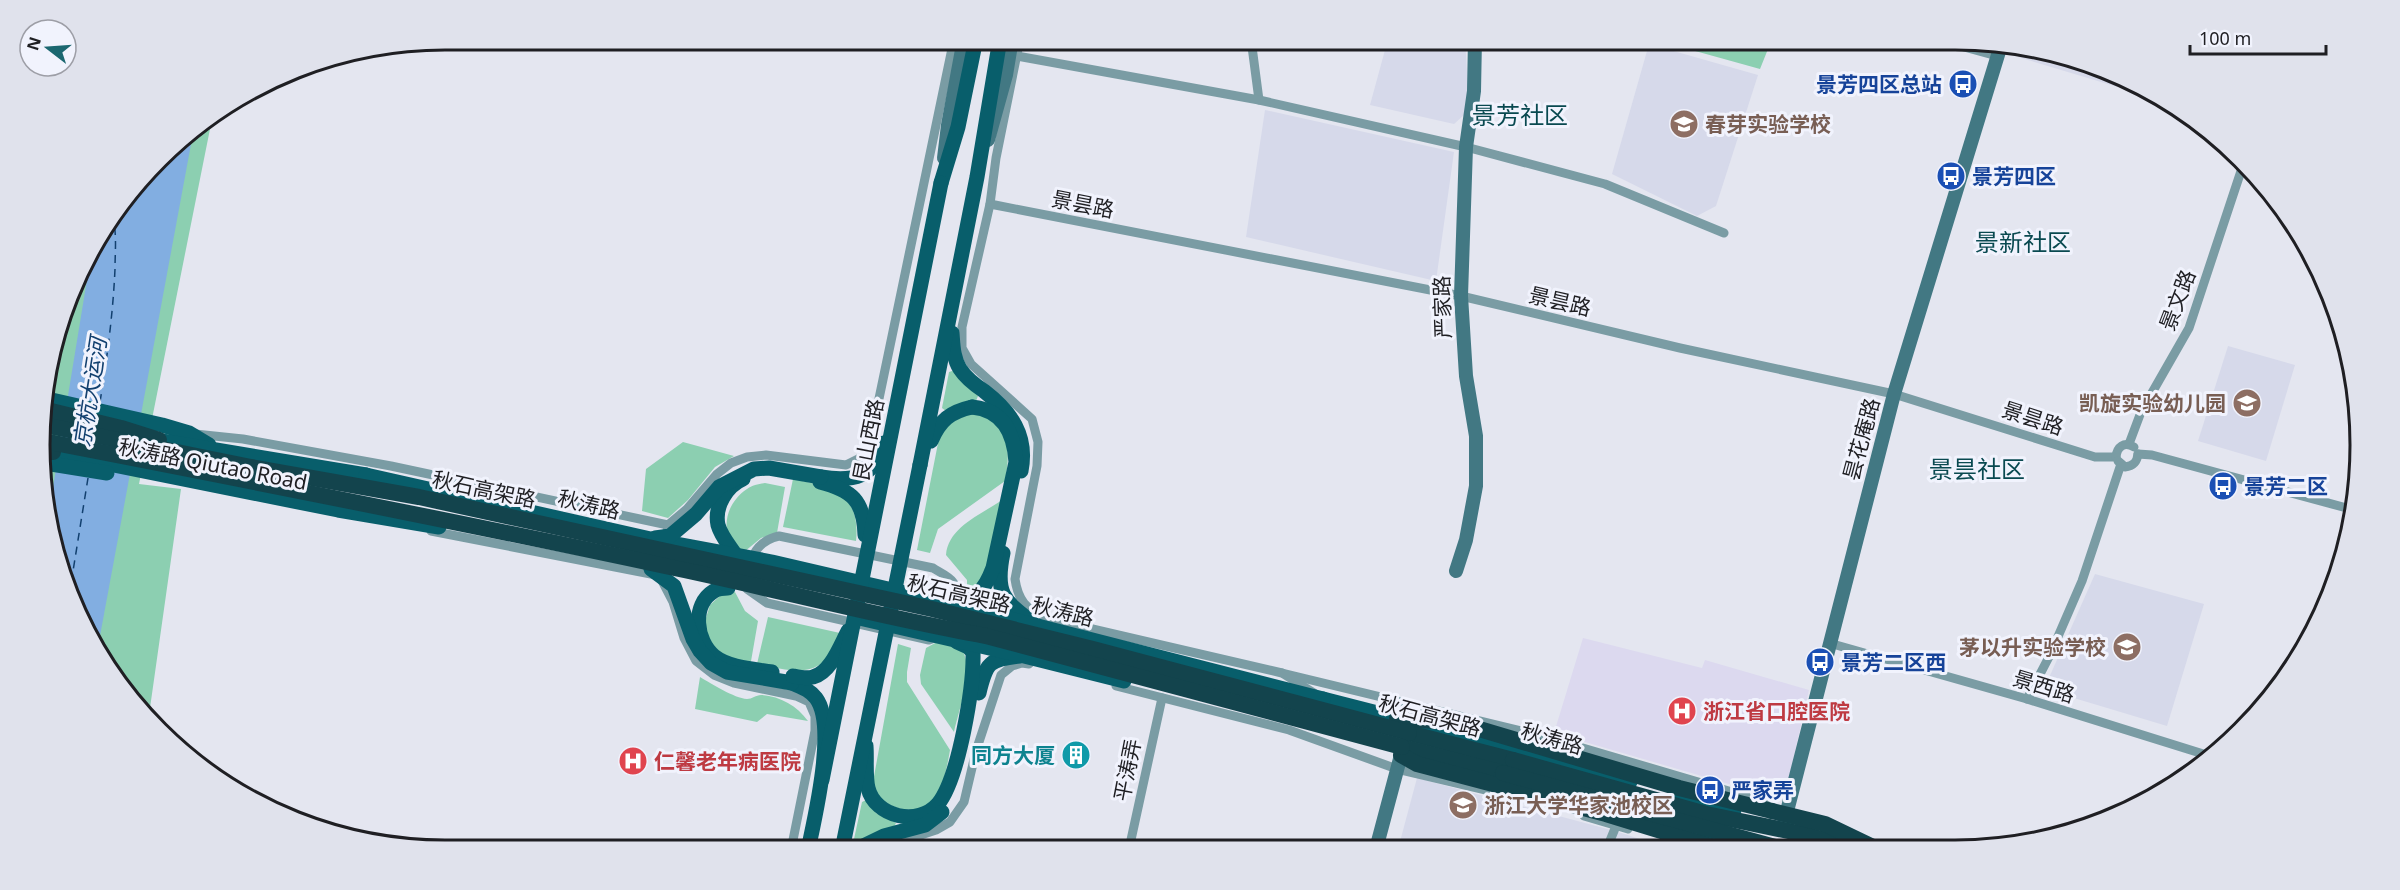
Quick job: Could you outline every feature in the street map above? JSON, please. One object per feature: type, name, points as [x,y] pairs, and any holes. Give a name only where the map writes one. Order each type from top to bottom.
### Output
[{"type":"highway","points":[[51,411],[159,440]]},
{"type":"highway","name":"秋石高架路","points":[[50,426],[251,467],[419,497],[932,609],[1514,760],[1706,814],[1825,840]]},
{"type":"highway","name":"秋石高架路","points":[[50,453],[539,539],[764,586],[931,626],[986,636],[1748,840]]},
{"type":"highway","points":[[1396,718],[1459,723],[1679,788],[1825,824],[1858,840]]},
{"type":"highway","points":[[1399,762],[1417,764],[1606,814],[1691,840]]},
{"type":"main road","name":"艮山西路","points":[[810,840],[941,183],[958,127],[974,50]]},
{"type":"main road","points":[[844,840],[950,318],[998,50]]},
{"type":"main road","points":[[950,318],[954,356],[960,369],[968,379],[1001,404],[1018,427],[1023,460],[999,571],[999,583],[1005,598],[1039,628]]},
{"type":"main road","points":[[649,539],[670,536],[696,514],[719,487],[754,469],[769,468],[842,480],[860,476],[870,470],[880,460],[901,383]]},
{"type":"main road","points":[[52,400],[182,436]]},
{"type":"main road","points":[[920,465],[939,424],[958,410],[972,407],[984,408],[1003,420],[1015,445],[1016,462],[988,583],[973,597],[953,608]]},
{"type":"main road","points":[[50,420],[159,440],[182,436]]},
{"type":"main road","name":"秋涛路","points":[[182,436],[219,451],[366,475],[649,539],[735,554],[1479,739],[1705,803],[1787,814],[1864,840]]},
{"type":"main road","name":"秋涛路 Qiutao Road","points":[[50,453],[338,510],[460,530],[655,573]]},
{"type":"main road","points":[[735,554],[722,535],[718,524],[717,512],[721,500],[736,482],[767,473],[833,485],[855,498],[864,517],[865,567]]},
{"type":"main road","points":[[655,573],[954,640],[1264,716],[1399,762],[1715,840]]},
{"type":"main road","points":[[655,573],[674,586],[693,639],[711,663],[727,672],[792,683],[808,689],[817,699],[823,724],[822,780]]},
{"type":"main road","points":[[728,588],[714,590],[706,600],[700,614],[698,632],[705,647],[715,657],[729,664],[793,676],[812,677],[834,659],[856,615]]},
{"type":"main road","points":[[866,732],[868,788],[875,803],[891,814],[910,818],[926,813],[937,805],[954,771],[973,677],[973,652],[954,640]]},
{"type":"main road","points":[[876,840],[925,825],[948,806],[962,773],[983,674],[991,663],[999,658],[1029,660]]},
{"type":"street","points":[[793,840],[815,731],[815,716],[808,702],[796,696],[734,683],[714,675],[696,661],[684,638],[673,602],[655,573],[668,525],[687,509],[717,474],[731,463],[747,457],[766,455],[846,465],[864,456],[871,437],[952,50]]},
{"type":"street","points":[[941,183],[948,125],[962,50]]},
{"type":"street","points":[[977,177],[997,114],[1010,50]]},
{"type":"street","points":[[1018,50],[996,158],[990,204],[962,327],[962,348],[971,364],[1032,419],[1038,442],[1037,466],[1015,579],[1017,593],[1039,628],[1029,660]]},
{"type":"street","points":[[1252,50],[1259,100]]},
{"type":"street","name":"严家路","points":[[1456,571],[1466,540],[1476,486],[1476,436],[1466,376],[1461,296],[1466,147],[1474,91],[1475,50]]},
{"type":"street","name":"昙花庵路","points":[[1780,840],[1894,394],[1999,52]]},
{"type":"street","points":[[1017,56],[1259,100],[1466,147],[1605,184],[1725,233]]},
{"type":"street","name":"景文路","points":[[2129,444],[2141,412],[2189,328],[2241,172]]},
{"type":"street","name":"景昙路","points":[[990,204],[1461,296],[1680,348],[1894,394],[2095,457],[2118,461]]},
{"type":"street","points":[[182,436],[243,439],[461,480],[668,525],[695,551],[749,565]]},
{"type":"street","points":[[2027,699],[2050,655],[2082,581],[2118,461],[2117,450],[2122,445],[2129,444],[2135,447],[2138,454],[2137,461],[2132,466],[2125,467],[2118,461]]},
{"type":"street","points":[[2138,454],[2152,454],[2346,503]]},
{"type":"street","points":[[332,456],[366,475]]},
{"type":"street","points":[[779,537],[933,568],[953,581],[958,594],[953,608],[947,633],[929,640],[767,603],[747,589],[749,565],[757,547],[768,539],[779,537]]},
{"type":"street","points":[[655,573],[693,555],[749,565]]},
{"type":"street","points":[[1039,628],[1282,673],[1542,736],[1787,814]]},
{"type":"street","name":"景西路","points":[[1829,643],[2027,699],[2202,754]]},
{"type":"street","points":[[906,840],[936,830],[950,822],[964,802],[976,751],[1001,675],[1012,666],[1029,660],[1162,698],[1289,730],[1670,840]]},
{"type":"street","points":[[1282,673],[1323,699]]},
{"type":"street","name":"平涛弄","points":[[1131,840],[1162,698]]},
{"type":"street","points":[[1378,840],[1399,762]]},
{"type":"street","points":[[1610,840],[1616,826]]},
{"type":"shaded area","points":[[1385,50],[1466,50],[1468,88],[1465,114],[1454,124],[1370,105]]},
{"type":"shaded area","name":"春芽实验学校","points":[[1647,50],[1670,50],[1758,75],[1716,206],[1697,216],[1612,174]]},
{"type":"shaded area","points":[[2019,55],[2032,57],[2082,70],[2133,92],[2018,57]]},
{"type":"shaded area","points":[[1265,110],[1454,152],[1436,281],[1246,237]]},
{"type":"shaded area","name":"凯旋实验幼儿园","points":[[2228,346],[2295,365],[2266,461],[2198,441]]},
{"type":"shaded area","name":"茅以升实验学校","points":[[2095,574],[2204,604],[2167,726],[2044,689]]},
{"type":"shaded area","name":"浙江省口腔医院","points":[[1583,638],[1702,668],[1705,660],[1809,690],[1784,800],[1554,733]]},
{"type":"shaded area","name":"浙江大学华家池校区","points":[[1417,778],[1643,840],[1400,840]]},
{"type":"green space","points":[[1692,50],[1768,50],[1760,69]]},
{"type":"green space","points":[[211,126],[139,484],[181,489],[150,708],[131,686],[102,643],[70,572],[53,497],[50,471],[50,419],[57,368],[70,318],[102,247],[131,204],[165,165]]},
{"type":"green space","points":[[955,370],[978,396],[976,401],[946,411],[942,408],[949,372]]},
{"type":"green space","points":[[971,413],[990,418],[1002,430],[1008,455],[1005,481],[938,529],[930,553],[917,550],[940,433],[948,421]]},
{"type":"green space","points":[[683,442],[734,456],[715,467],[688,500],[668,518],[642,511],[646,469]]},
{"type":"green space","points":[[793,479],[820,485],[841,495],[849,503],[854,513],[856,541],[783,527]]},
{"type":"green space","points":[[765,483],[785,487],[777,533],[761,538],[744,552],[735,546],[727,530],[729,512],[739,495],[753,486]]},
{"type":"green space","points":[[1002,500],[991,560],[979,585],[967,592],[967,580],[946,555],[948,545],[967,522]]},
{"type":"green space","points":[[735,592],[745,611],[758,621],[750,667],[730,664],[708,641],[705,621],[710,605],[722,594]]},
{"type":"green space","points":[[768,617],[840,633],[834,648],[826,659],[818,666],[808,670],[785,670],[757,664]]},
{"type":"green space","points":[[937,642],[960,647],[967,665],[965,688],[954,732],[921,684],[920,675],[926,648]]},
{"type":"green space","points":[[898,644],[911,648],[907,682],[950,750],[945,776],[937,795],[927,805],[913,810],[890,805],[877,794],[873,782]]},
{"type":"green space","points":[[700,677],[742,698],[749,699],[761,695],[781,700],[793,706],[808,721],[767,714],[757,722],[695,709]]},
{"type":"green space","points":[[868,799],[876,813],[896,823],[894,827],[861,840],[854,839],[862,802]]},
{"type":"water","name":"京杭大运河","points":[[191,142],[100,638],[70,572],[57,522],[52,491],[88,276],[102,247],[131,204],[165,165]]},
{"type":"ferry route","points":[[100,402],[114,286],[114,227]]},
{"type":"ferry route","points":[[72,577],[88,478]]},
{"type":"place","name":"景芳四区总站","points":[[1963,84]]},
{"type":"place","name":"春芽实验学校","points":[[1684,124]]},
{"type":"place","name":"景芳四区","points":[[1951,176]]},
{"type":"place","name":"凯旋实验幼儿园","points":[[2247,403]]},
{"type":"place","name":"景芳二区","points":[[2223,486]]},
{"type":"place","name":"茅以升实验学校","points":[[2127,647]]},
{"type":"place","name":"景芳二区西","points":[[1820,662]]},
{"type":"place","name":"浙江省口腔医院","points":[[1682,711]]},
{"type":"place","name":"同方大厦","points":[[1076,755]]},
{"type":"place","name":"仁馨老年病医院","points":[[633,761]]},
{"type":"place","name":"严家弄","points":[[1710,790]]},
{"type":"place","name":"浙江大学华家池校区","points":[[1463,805]]},
{"type":"district","name":"景芳社区","points":[[1520,114]]},
{"type":"district","name":"景新社区","points":[[2023,241]]},
{"type":"district","name":"景昙社区","points":[[1977,468]]}]
